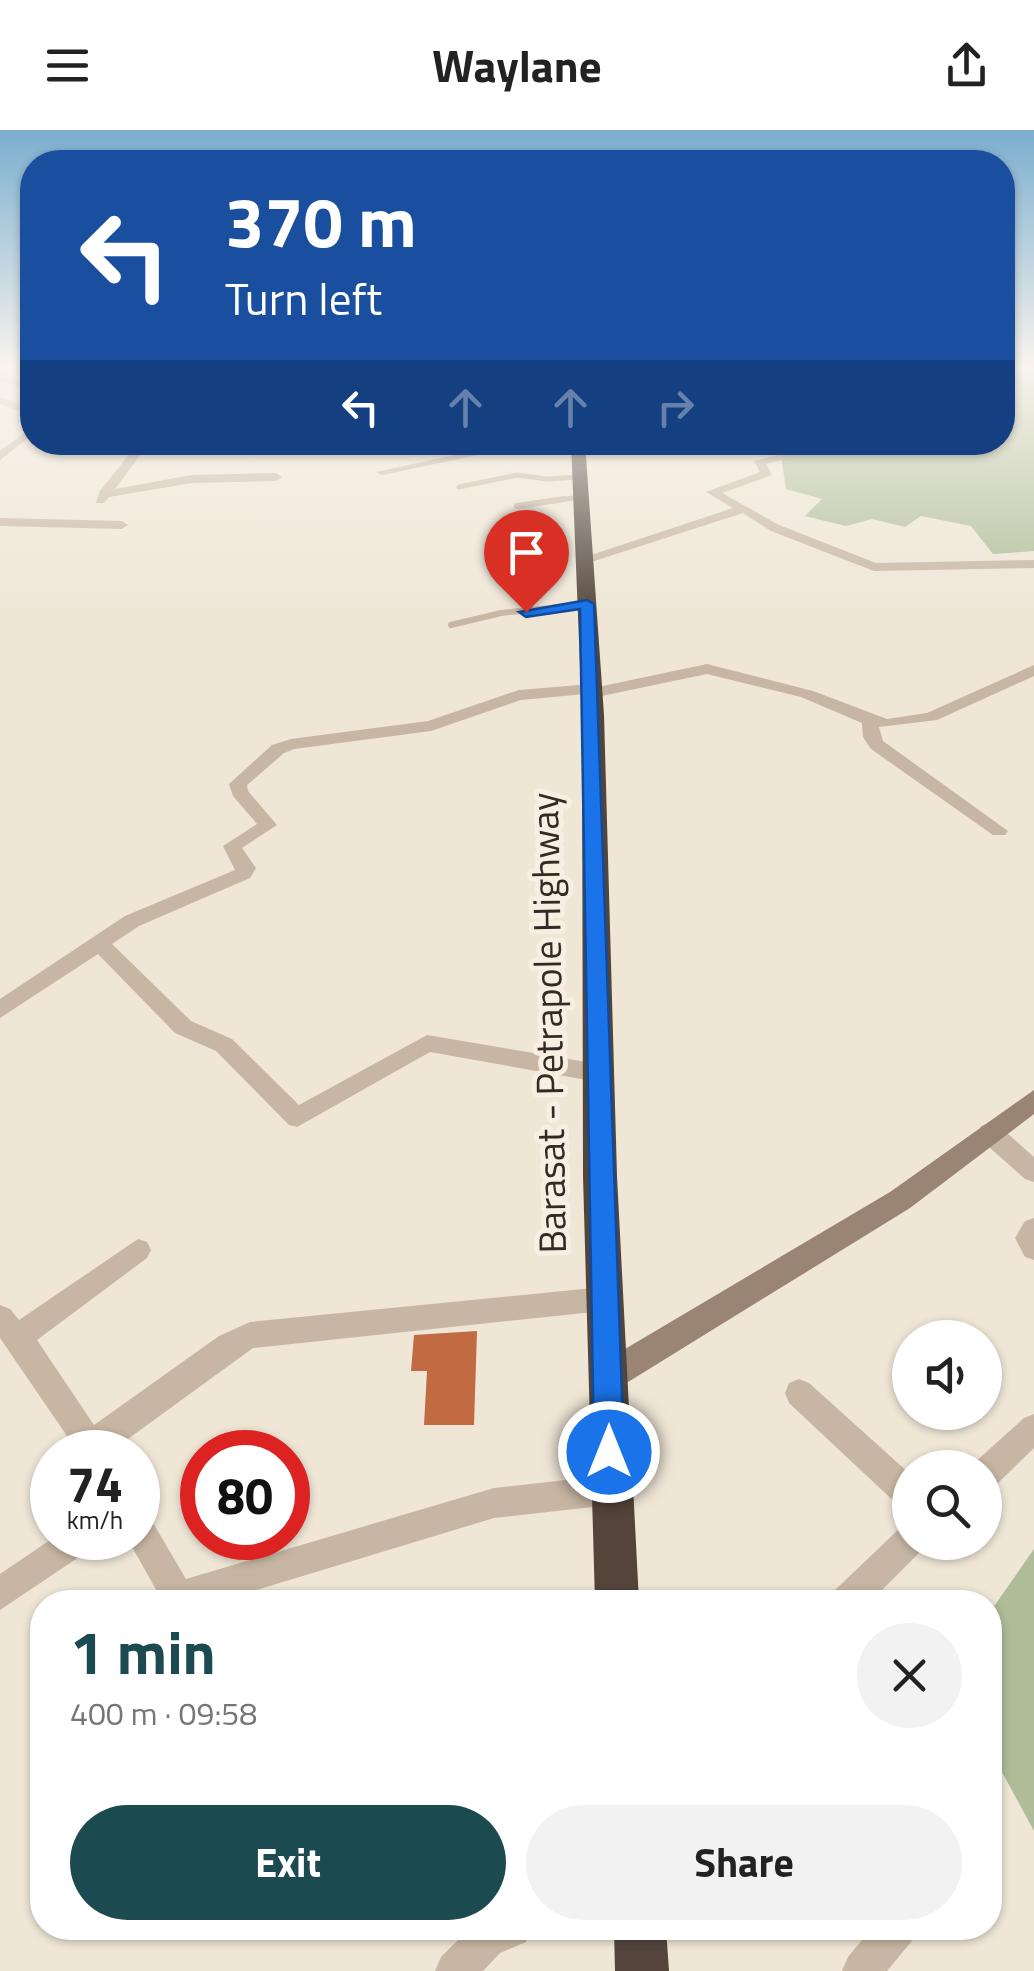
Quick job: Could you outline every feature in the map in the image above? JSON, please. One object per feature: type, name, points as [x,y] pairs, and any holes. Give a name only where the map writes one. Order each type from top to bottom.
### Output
[{"type":"highway","name":"Barasat - Petrapole Highway","points":[[579,455],[591,691],[604,1298],[616,1590]]},
{"type":"highway","points":[[641,1940],[642,1971]]},
{"type":"street","points":[[84,524],[135,455]]},
{"type":"street","points":[[382,472],[469,455]]},
{"type":"street","points":[[789,455],[758,464],[768,474],[712,492],[775,528],[866,566],[1033,565]]},
{"type":"street","points":[[104,494],[192,480],[276,477]]},
{"type":"street","points":[[583,560],[744,509]]},
{"type":"street","points":[[0,522],[122,525]]},
{"type":"street","points":[[0,1010],[154,910],[243,874],[246,868],[232,846],[268,826],[239,792],[238,784],[278,749],[431,726],[519,696],[591,691],[708,669],[807,694],[870,721],[888,724],[931,717],[1034,670]]},
{"type":"street","points":[[870,721],[877,745],[999,830]]},
{"type":"street","points":[[99,943],[180,1024],[224,1045],[297,1118],[427,1043],[598,1073]]},
{"type":"street","points":[[609,1376],[900,1200],[1034,1100]]},
{"type":"street","points":[[990,1133],[1034,1172]]},
{"type":"street","points":[[1034,1229],[1028,1238],[1034,1249]]},
{"type":"street","points":[[81,1430],[9,1328],[138,1250]]},
{"type":"street","points":[[119,1430],[229,1345],[250,1335],[604,1298]]},
{"type":"street","points":[[799,1393],[892,1478]]},
{"type":"street","points":[[1002,1458],[1034,1428]]},
{"type":"street","points":[[212,1590],[494,1504],[610,1490]]},
{"type":"street","points":[[859,1590],[892,1558]]},
{"type":"street","points":[[0,1594],[49,1560]]},
{"type":"street","points":[[157,1560],[173,1590]]},
{"type":"street","points":[[454,1971],[485,1940]]},
{"type":"street","points":[[862,1971],[887,1940]]},
{"type":"lane","points":[[459,487],[520,474],[580,487]]},
{"type":"lane","points":[[516,506],[580,487]]},
{"type":"lane","points":[[451,625],[496,614],[587,604]]},
{"type":"green space","points":[[1015,450],[1034,450],[1034,551],[993,554],[971,526],[921,516],[905,527],[872,519],[846,526],[805,516],[822,499],[786,489],[781,455],[1015,455]]},
{"type":"green space","points":[[1034,1549],[1034,1831],[1002,1772],[1002,1595]]},
{"type":"building","points":[[477,1331],[474,1425],[424,1425],[427,1371],[411,1371],[414,1335]]},
{"type":"route","points":[[526,612],[587,604],[593,716],[609,1452]]}]
